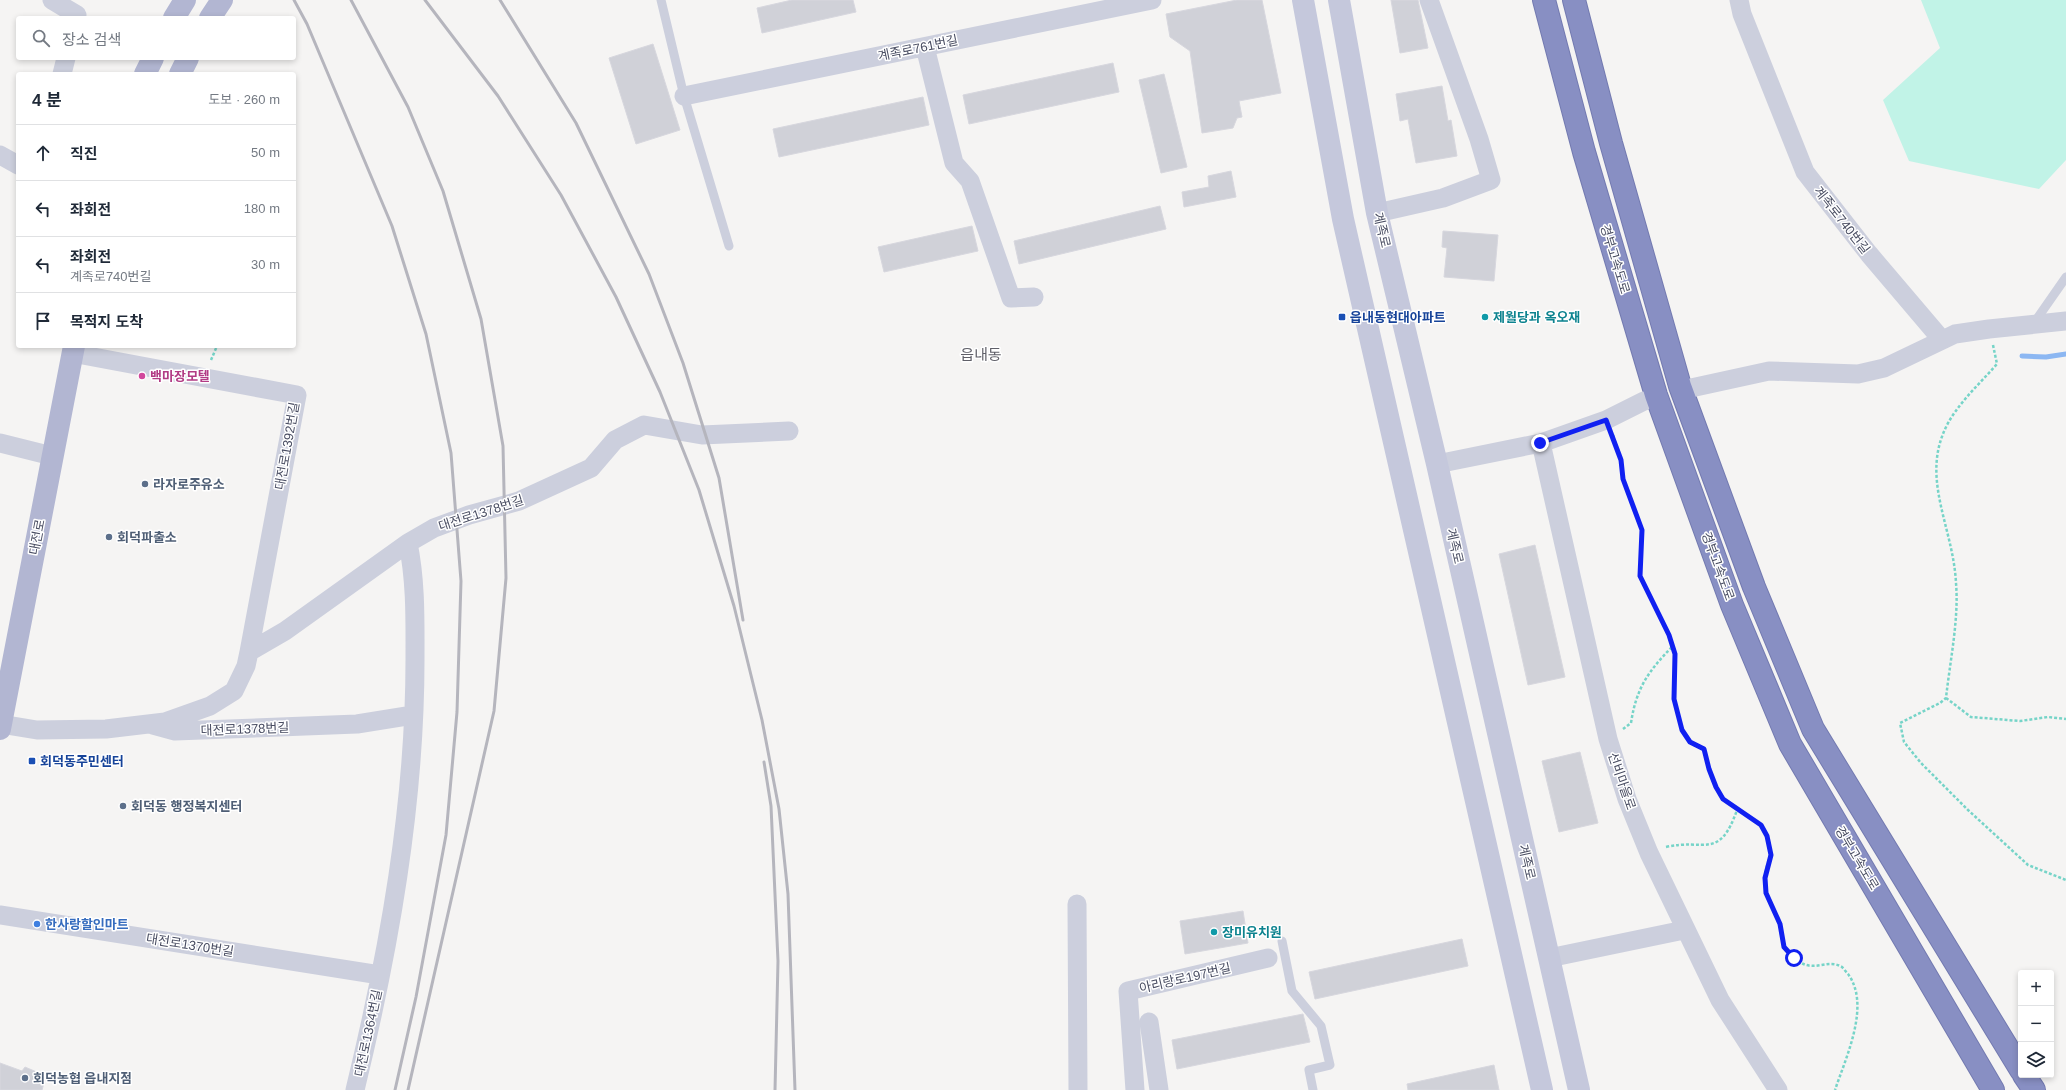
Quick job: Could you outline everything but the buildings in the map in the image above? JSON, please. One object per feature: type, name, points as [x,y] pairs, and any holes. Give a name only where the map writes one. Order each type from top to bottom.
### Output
[{"type":"highway","name":"경부고속도로","points":[[1544,0],[1584,152],[1656,395],[1732,605],[1790,744],[1993,1090]]},
{"type":"highway","name":"경부고속도로","points":[[1574,0],[1611,143],[1680,386],[1757,595],[1813,729],[2018,1065]]},
{"type":"highway","points":[[2026,1078],[2034,1090]]},
{"type":"main road","points":[[175,16],[185,0]]},
{"type":"main road","points":[[211,16],[222,0]]},
{"type":"main road","points":[[1303,0],[1343,219],[1542,1090]]},
{"type":"main road","name":"계족로","points":[[1338,0],[1377,213],[1437,464],[1579,1090]]},
{"type":"main road","points":[[147,72],[152,60]]},
{"type":"main road","points":[[181,72],[187,60]]},
{"type":"main road","name":"대전로","points":[[1,727],[73,350]]},
{"type":"street","points":[[52,0],[78,11]]},
{"type":"street","name":"계족로761번길","points":[[684,96],[1152,0]]},
{"type":"street","points":[[1377,213],[1443,198],[1491,180],[1479,139],[1428,0]]},
{"type":"street","name":"계족로740번길","points":[[1739,0],[1742,14],[1805,172],[1869,254],[1942,340]]},
{"type":"street","points":[[925,47],[954,163],[970,181],[1011,298],[1034,297]]},
{"type":"street","points":[[62,72],[66,60]]},
{"type":"street","points":[[0,154],[16,164]]},
{"type":"street","points":[[1691,388],[1769,371],[1858,374],[1884,368],[1956,334],[2066,321]]},
{"type":"street","name":"대전로1392번길","points":[[73,350],[297,395],[249,652]]},
{"type":"street","points":[[1437,464],[1540,443],[1606,420],[1644,401]]},
{"type":"street","name":"대전로1378번길","points":[[1,727],[37,730],[106,729],[165,722],[210,706],[234,691],[246,666],[249,652],[285,631],[408,543],[434,528],[469,515],[519,501],[592,468],[615,440],[644,425],[702,435],[789,431]]},
{"type":"street","points":[[0,442],[52,456]]},
{"type":"street","name":"선비마을로","points":[[1540,443],[1608,739],[1627,798],[1649,853],[1684,930],[1720,1000],[1778,1090]]},
{"type":"street","name":"대전로1364번길","points":[[355,1090],[373,1016],[403,839],[413,715],[414,597],[413,568],[408,543]]},
{"type":"street","name":"대전로1378번길","points":[[148,724],[175,731],[357,724],[413,715]]},
{"type":"street","points":[[1077,904],[1078,1090]]},
{"type":"street","name":"대전로1370번길","points":[[0,915],[380,975]]},
{"type":"street","points":[[1549,958],[1684,930]]},
{"type":"street","name":"아리랑로197번길","points":[[1136,1090],[1128,991],[1268,958]]},
{"type":"street","points":[[1149,1022],[1159,1090]]},
{"type":"lane","points":[[661,0],[684,96],[729,246]]},
{"type":"lane","points":[[2033,325],[2066,276]]},
{"type":"lane","points":[[1282,941],[1292,991],[1321,1026],[1330,1065],[1309,1070],[1313,1090]]},
{"type":"path","points":[[1989,329],[1997,364],[1955,412],[1943,435],[1935,458],[1936,480],[1956,582],[1956,600],[1946,698],[1940,703],[1900,723],[1904,742],[1921,763],[2016,855],[2028,865],[2066,880]]},
{"type":"path","points":[[1606,420],[1621,460],[1623,479],[1642,530],[1640,576],[1673,646],[1675,661],[1674,699],[1682,730],[1690,742],[1704,749],[1716,787],[1723,799],[1761,825],[1767,836],[1771,855],[1765,878],[1766,893],[1780,924],[1784,947],[1794,958],[1806,967],[1833,965],[1842,967],[1852,980],[1856,991],[1858,1007],[1856,1020],[1835,1090]]},
{"type":"path","points":[[1608,739],[1631,723],[1634,703],[1640,685],[1657,662],[1673,646]]},
{"type":"path","points":[[1946,698],[1971,717],[2020,721],[2048,717],[2066,719]]},
{"type":"path","points":[[1665,847],[1679,844],[1702,846],[1715,844],[1724,836],[1731,826],[1737,810]]},
{"type":"green space","points":[[1921,0],[2066,0],[2066,160],[2039,189],[1909,161],[1883,100],[1940,48]]},
{"type":"waterway","points":[[2022,356],[2046,357],[2066,354]]},
{"type":"railway","points":[[294,0],[307,24],[392,226],[426,334],[451,453],[461,581],[457,712],[446,835],[416,997],[395,1090]]},
{"type":"railway","points":[[351,0],[408,107],[443,191],[481,319],[503,446],[506,578],[494,711],[408,1090]]},
{"type":"railway","points":[[425,0],[498,96],[561,195],[616,297],[660,392],[699,490],[734,606],[762,720],[779,809],[788,894],[795,1090]]},
{"type":"railway","points":[[500,0],[576,123],[649,274],[683,363],[719,478],[743,620]]},
{"type":"railway","points":[[764,762],[771,806],[778,961],[775,1090]]},
{"type":"place","name":"읍내동현대아파트","points":[[1342,317]]},
{"type":"place","name":"제월당과 옥오재","points":[[1485,317]]},
{"type":"place","name":"백마장모텔","points":[[142,376]]},
{"type":"place","name":"라자로주유소","points":[[145,484]]},
{"type":"place","name":"회덕파출소","points":[[109,537]]},
{"type":"place","name":"회덕동주민센터","points":[[32,761]]},
{"type":"place","name":"회덕동 행정복지센터","points":[[123,806]]},
{"type":"place","name":"한사랑할인마트","points":[[37,924]]},
{"type":"place","name":"장미유치원","points":[[1214,932]]},
{"type":"place","name":"회덕농협 읍내지점","points":[[25,1078]]},
{"type":"district","name":"읍내동","points":[[981,354]]},
{"type":"route","points":[[1540,443],[1606,420],[1610,427],[1621,460],[1623,479],[1642,530],[1642,543],[1639,561],[1640,576],[1669,635],[1675,654],[1676,679],[1674,699],[1682,730],[1690,742],[1704,749],[1709,769],[1716,787],[1723,799],[1761,825],[1767,836],[1771,855],[1765,878],[1766,893],[1780,924],[1784,947],[1794,958]]}]
